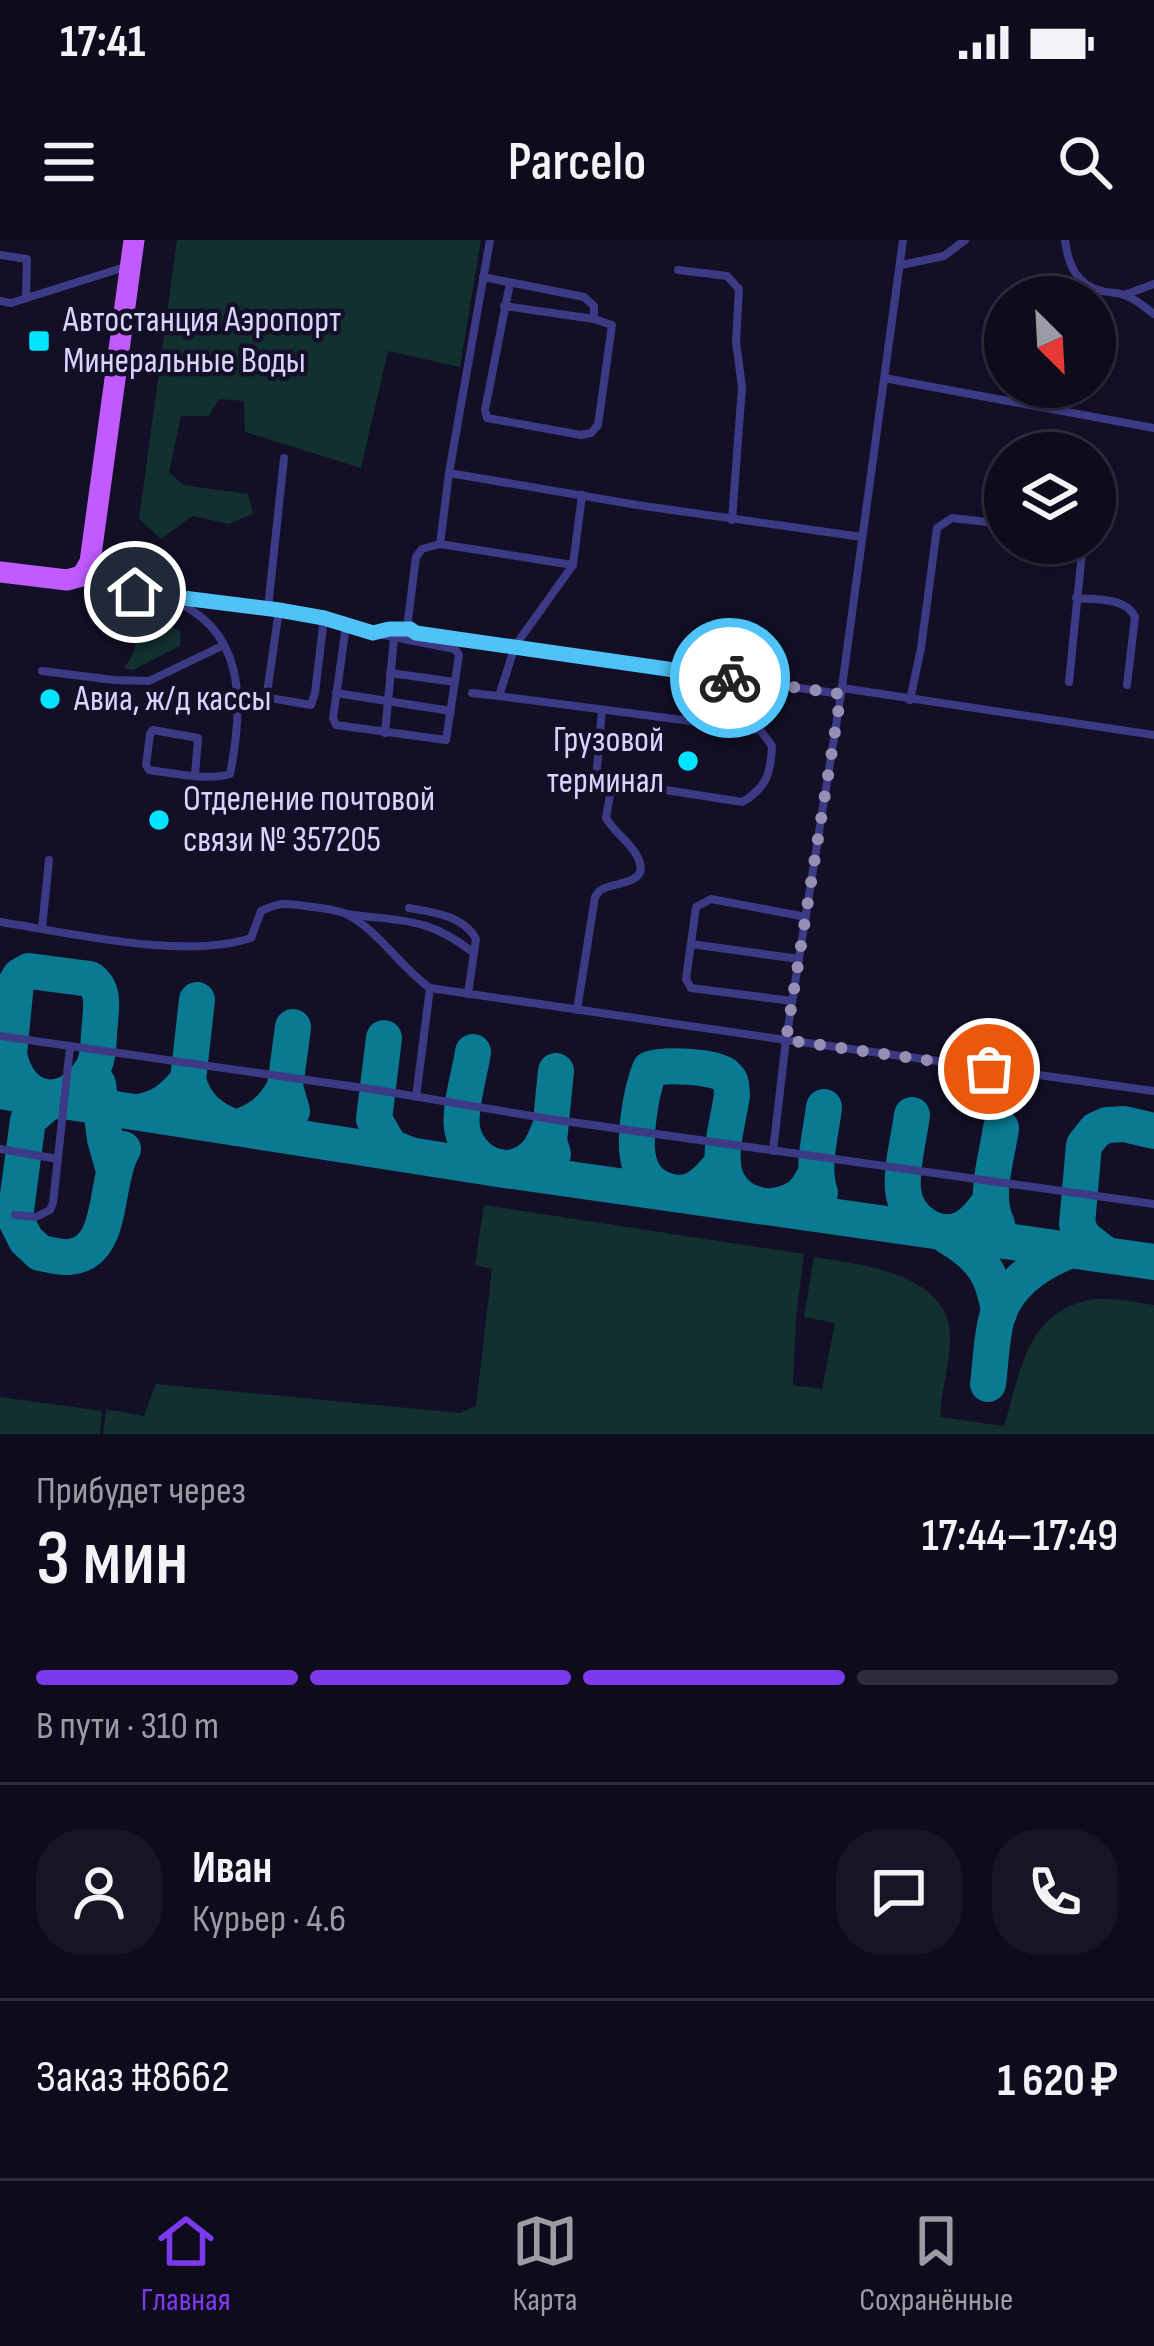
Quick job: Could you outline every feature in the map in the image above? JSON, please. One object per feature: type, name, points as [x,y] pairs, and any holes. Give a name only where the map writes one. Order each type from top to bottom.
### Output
[{"type":"main road","points":[[0,572],[68,580],[82,576],[92,555],[134,240]]},
{"type":"lane","points":[[440,544],[490,240]]},
{"type":"lane","points":[[773,1151],[903,240]]},
{"type":"lane","points":[[900,266],[944,256],[965,240]]},
{"type":"lane","points":[[1065,240],[1068,261],[1078,278],[1095,289],[1138,301],[1154,314]]},
{"type":"lane","points":[[0,255],[27,259],[26,298]]},
{"type":"lane","points":[[0,301],[11,303],[131,265]]},
{"type":"lane","points":[[678,270],[727,276],[739,289],[736,342],[742,387],[732,520]]},
{"type":"lane","points":[[483,277],[588,298],[594,306],[593,319]]},
{"type":"lane","points":[[504,306],[593,319],[608,323],[613,330],[598,425],[591,433],[487,418],[485,410],[504,306],[509,283]]},
{"type":"lane","points":[[1122,295],[1154,284]]},
{"type":"lane","points":[[884,379],[1154,428]]},
{"type":"lane","points":[[284,458],[266,691],[270,698],[306,705],[314,702],[324,618]]},
{"type":"lane","points":[[449,473],[862,537]]},
{"type":"lane","points":[[499,696],[515,646],[573,565],[582,495]]},
{"type":"lane","points":[[910,700],[937,528],[952,518],[984,522]]},
{"type":"lane","points":[[410,629],[416,557],[422,549],[440,544],[573,565]]},
{"type":"lane","points":[[1069,682],[1081,564]]},
{"type":"lane","points":[[82,576],[135,592],[324,618],[455,649],[459,655],[452,711],[443,742],[336,725],[333,718],[346,626]]},
{"type":"lane","points":[[163,597],[207,622],[224,645],[239,693],[228,776],[195,775],[148,769],[151,732],[199,738],[195,775]]},
{"type":"lane","points":[[1076,598],[1126,604],[1134,611],[1127,685]]},
{"type":"lane","points":[[373,633],[410,629],[1154,735]]},
{"type":"lane","points":[[385,733],[394,638]]},
{"type":"lane","points":[[43,671],[149,681],[224,645]]},
{"type":"lane","points":[[390,673],[455,682]]},
{"type":"lane","points":[[472,693],[753,728],[765,734],[772,746],[769,775],[742,802],[596,779],[602,710]]},
{"type":"lane","points":[[336,694],[452,711]]},
{"type":"lane","points":[[578,1010],[597,892],[630,882],[640,867],[637,856],[607,821],[612,783]]},
{"type":"lane","points":[[42,928],[49,860]]},
{"type":"lane","points":[[792,1000],[692,988],[686,979],[696,907],[710,899],[806,917]]},
{"type":"lane","points":[[0,922],[125,940],[214,946],[251,938],[261,911],[279,902],[411,919],[450,934],[474,953]]},
{"type":"lane","points":[[409,908],[467,926],[476,939],[468,994]]},
{"type":"lane","points":[[344,913],[430,988],[1154,1091]]},
{"type":"lane","points":[[691,944],[799,959]]},
{"type":"lane","points":[[416,1097],[430,988]]},
{"type":"lane","points":[[0,1036],[1154,1204]]},
{"type":"lane","points":[[15,1215],[36,1216],[50,1210],[70,1047]]},
{"type":"lane","points":[[0,1148],[58,1159]]},
{"type":"green space","points":[[177,240],[481,240],[460,367],[388,351],[361,468],[245,432],[244,401],[219,399],[209,416],[181,416],[169,473],[184,485],[248,494],[253,514],[228,524],[192,516],[161,539],[139,519]]},
{"type":"green space","points":[[131,617],[181,631],[180,646],[133,670],[123,668],[135,644]]},
{"type":"green space","points":[[484,1205],[804,1254],[793,1385],[822,1389],[835,1323],[804,1317],[814,1257],[898,1275],[934,1297],[945,1313],[950,1344],[940,1417],[1004,1426],[1028,1349],[1051,1319],[1067,1308],[1104,1299],[1154,1305],[1154,1434],[103,1434],[106,1409],[144,1416],[156,1384],[460,1413],[476,1406],[492,1269],[475,1265]]},
{"type":"green space","points":[[0,1397],[102,1411],[100,1434],[0,1434]]},
{"type":"taxiway","points":[[29,971],[90,979],[100,993],[94,1066],[80,1084],[56,1097],[43,1097],[22,1083],[9,1054],[16,983],[29,971]]},
{"type":"taxiway","points":[[197,1000],[188,1080],[205,1110],[236,1128],[265,1113],[285,1087]]},
{"type":"taxiway","points":[[292,1111],[285,1087],[293,1027]]},
{"type":"taxiway","points":[[384,1038],[374,1119],[390,1147],[408,1154]]},
{"type":"taxiway","points":[[473,1052],[461,1120],[472,1151],[491,1165],[513,1167],[537,1153],[549,1130]]},
{"type":"taxiway","points":[[723,1162],[703,1184],[687,1192],[670,1192],[649,1180],[640,1165],[637,1144],[650,1069],[700,1068],[729,1080],[732,1095],[724,1171],[728,1183],[744,1199],[766,1206],[789,1202],[803,1194],[816,1173]]},
{"type":"taxiway","points":[[553,1154],[549,1141],[556,1071]]},
{"type":"taxiway","points":[[138,1112],[166,1101],[188,1080]]},
{"type":"taxiway","points":[[98,1084],[113,1167]]},
{"type":"taxiway","points":[[0,1091],[498,1169],[1154,1262]]},
{"type":"taxiway","points":[[39,1252],[26,1240],[15,1218],[28,1120],[58,1100]]},
{"type":"taxiway","points":[[820,1193],[817,1161],[824,1107]]},
{"type":"taxiway","points":[[912,1115],[903,1190],[916,1218],[934,1230],[954,1232],[972,1223],[990,1201]]},
{"type":"taxiway","points":[[1106,1255],[1083,1237],[1077,1224],[1084,1145],[1107,1125],[1154,1131]]},
{"type":"taxiway","points":[[997,1224],[991,1189],[1001,1128]]},
{"type":"taxiway","points":[[40,1253],[69,1257],[84,1253],[94,1243],[123,1149]]},
{"type":"taxiway","points":[[947,1236],[984,1267],[999,1313]]},
{"type":"taxiway","points":[[988,1384],[994,1331],[1003,1302],[1027,1274],[1071,1250]]},
{"type":"way so far","points":[[730,678],[841,694],[786,1040],[989,1069]]},
{"type":"place","name":"Автостанция Аэропорт Минеральные Воды","points":[[39,341]]},
{"type":"place","name":"Авиа, ж/д кассы","points":[[50,699]]},
{"type":"place","name":"Грузовой терминал","points":[[688,761]]},
{"type":"place","name":"Отделение почтовой связи № 357205","points":[[159,820]]},
{"type":"route","points":[[135,592],[279,610],[373,633],[410,629],[730,678]]}]
